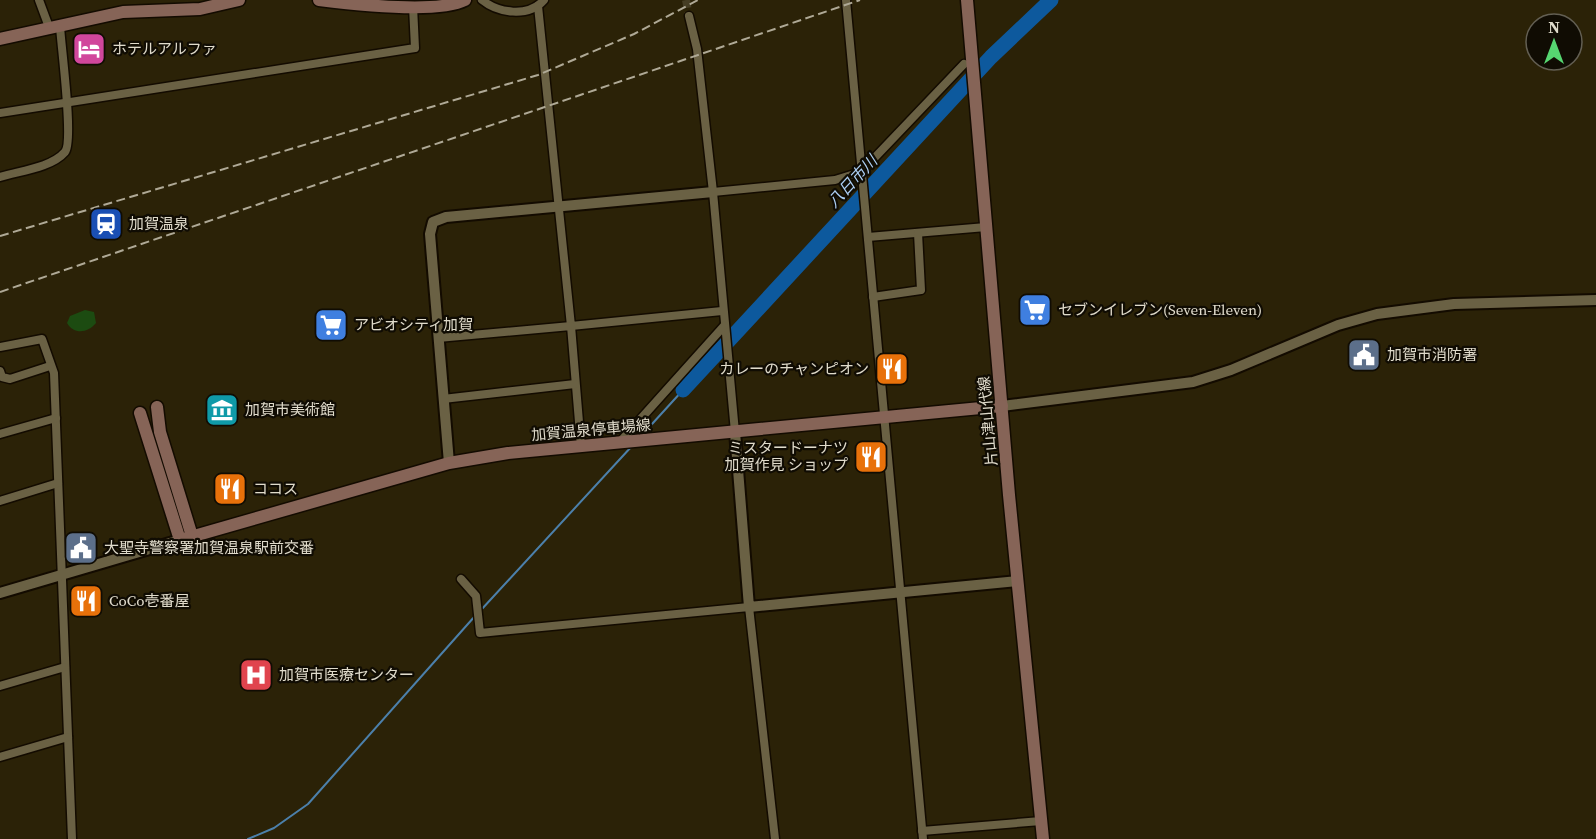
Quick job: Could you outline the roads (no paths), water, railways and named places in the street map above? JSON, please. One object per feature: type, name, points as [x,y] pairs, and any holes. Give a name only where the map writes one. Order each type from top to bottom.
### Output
[{"type":"main road","points":[[0,39],[139,9],[239,0]]},
{"type":"main road","points":[[319,0],[413,6],[459,1]]},
{"type":"main road","name":"片山津山代線","points":[[967,0],[969,62],[976,91],[986,227],[1042,839]]},
{"type":"main road","name":"加賀温泉停車場線","points":[[186,538],[449,463],[508,453],[1002,406]]},
{"type":"main road","points":[[157,407],[160,432],[186,538]]},
{"type":"main road","points":[[140,413],[186,538]]},
{"type":"street","points":[[0,177],[52,161],[65,152],[69,145],[69,124],[54,27],[39,0]]},
{"type":"street","points":[[482,0],[495,10],[513,12],[541,3],[581,446]]},
{"type":"street","points":[[846,0],[922,835],[1041,821]]},
{"type":"street","points":[[1,112],[415,48],[413,6]]},
{"type":"street","points":[[689,15],[697,49],[713,192],[749,607],[775,839]]},
{"type":"street","points":[[449,463],[430,234],[434,222],[446,217],[835,180],[862,175],[969,62]]},
{"type":"street","points":[[868,237],[986,227]]},
{"type":"street","points":[[873,297],[921,290],[918,233]]},
{"type":"street","points":[[1002,406],[1193,382],[1231,370],[1338,325],[1377,314],[1454,304],[1596,300]]},
{"type":"street","points":[[438,338],[722,311]]},
{"type":"street","points":[[621,442],[724,328]]},
{"type":"street","points":[[0,348],[42,339],[54,373],[72,839]]},
{"type":"street","points":[[0,371],[2,377],[10,379],[50,366]]},
{"type":"street","points":[[443,399],[576,384]]},
{"type":"street","points":[[0,434],[56,418]]},
{"type":"street","points":[[0,501],[58,483]]},
{"type":"street","points":[[0,593],[186,538]]},
{"type":"street","points":[[461,579],[473,589],[477,601],[480,633],[1018,581]]},
{"type":"street","points":[[0,686],[65,667]]},
{"type":"street","points":[[0,757],[68,737]]},
{"type":"waterway","name":"八日市川","points":[[683,390],[991,57],[1051,0]]},
{"type":"waterway","points":[[642,435],[683,390]]},
{"type":"waterway","points":[[481,610],[632,446]]},
{"type":"waterway","points":[[248,839],[274,828],[308,804],[475,616]]},
{"type":"tunnel","points":[[686,0],[689,16]]},
{"type":"railway","points":[[0,236],[538,75],[634,34],[698,0]]},
{"type":"railway","points":[[0,292],[860,0]]},
{"type":"place","name":"ホテルアルファ","points":[[89,49]]},
{"type":"place","name":"加賀温泉","points":[[106,224]]},
{"type":"place","name":"セブンイレブン(Seven-Eleven)","points":[[1035,310]]},
{"type":"place","name":"アビオシティ加賀","points":[[331,325]]},
{"type":"place","name":"加賀市消防署","points":[[1364,355]]},
{"type":"place","name":"カレーのチャンピオン","points":[[892,369]]},
{"type":"place","name":"加賀市美術館","points":[[222,410]]},
{"type":"place","name":"ミスタードーナツ 加賀作見 ショップ","points":[[871,457]]},
{"type":"place","name":"ココス","points":[[230,489]]},
{"type":"place","name":"大聖寺警察署加賀温泉駅前交番","points":[[81,548]]},
{"type":"place","name":"CoCo壱番屋","points":[[86,601]]},
{"type":"place","name":"加賀市医療センター","points":[[256,675]]}]
